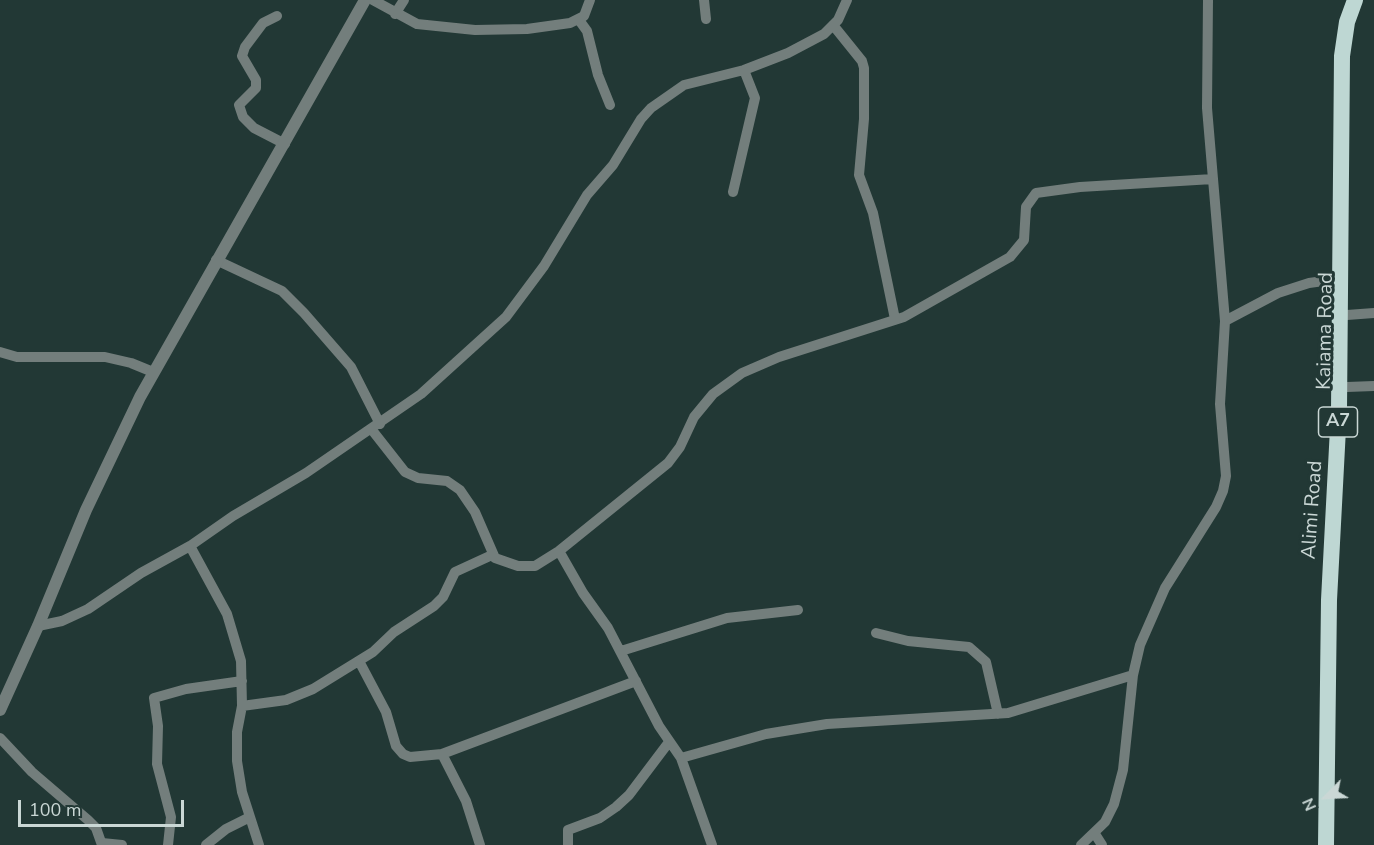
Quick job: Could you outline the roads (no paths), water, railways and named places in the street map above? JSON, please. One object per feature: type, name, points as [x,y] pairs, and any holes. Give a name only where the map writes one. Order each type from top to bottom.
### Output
[{"type":"highway","name":"Alimi Road","points":[[1326,845],[1329,600],[1338,420],[1342,56],[1347,22],[1355,0]]},
{"type":"highway","name":"Kaiama Road","points":[[1335,845],[1338,580],[1347,387],[1350,50],[1354,23],[1363,0]]},
{"type":"street","points":[[0,710],[86,510],[153,372],[365,0]]},
{"type":"street","points":[[373,0],[394,14],[417,24],[475,30],[527,29],[579,20],[588,10],[590,0]]},
{"type":"street","points":[[394,14],[404,0]]},
{"type":"street","points":[[704,0],[706,19]]},
{"type":"street","points":[[38,626],[62,621],[88,609],[141,573],[190,546],[376,427],[422,394],[506,317],[544,266],[587,195],[613,165],[641,119],[651,108],[684,85],[744,70],[788,53],[824,34],[847,0]]},
{"type":"street","points":[[1081,845],[1095,834],[1114,804],[1123,770],[1133,675],[1140,645],[1165,588],[1216,507],[1226,476],[1220,404],[1226,321],[1207,108],[1208,0]]},
{"type":"street","points":[[277,16],[262,23],[245,47],[242,56],[256,80],[256,88],[239,105],[243,117],[254,128],[285,144]]},
{"type":"street","points":[[579,20],[587,31],[598,75],[610,105]]},
{"type":"street","points":[[832,25],[862,61],[864,68],[864,119],[859,175],[873,213],[895,320]]},
{"type":"street","points":[[733,192],[755,98],[744,70]]},
{"type":"street","points":[[242,706],[299,696],[359,661],[394,632],[434,606],[442,597],[455,572],[492,555],[527,567],[535,566],[559,551],[668,463],[680,447],[694,417],[706,401],[742,373],[779,357],[895,320],[1010,257],[1024,240],[1026,207],[1036,193],[1080,187],[1213,179]]},
{"type":"street","points":[[216,260],[282,291],[304,313],[351,367],[376,427],[405,472],[418,478],[447,481],[460,490],[475,512],[492,555]]},
{"type":"street","points":[[1226,321],[1278,292],[1338,279]]},
{"type":"street","points":[[1347,315],[1374,313]]},
{"type":"street","points":[[0,352],[17,357],[105,357],[131,363],[153,372]]},
{"type":"street","points":[[1347,387],[1374,386]]},
{"type":"street","points":[[190,546],[227,614],[241,662],[242,706],[237,732],[237,761],[242,792],[259,845]]},
{"type":"street","points":[[559,551],[621,651],[669,742],[681,758],[712,845]]},
{"type":"street","points":[[621,651],[727,618],[798,610]]},
{"type":"street","points":[[876,633],[908,641],[969,647],[984,659],[998,714]]},
{"type":"street","points":[[359,661],[386,712],[396,746],[403,754],[423,757],[442,754],[636,681]]},
{"type":"street","points":[[681,758],[766,734],[827,724],[998,714],[1044,705],[1133,675]]},
{"type":"street","points":[[168,845],[171,818],[158,764],[158,726],[154,698],[178,690],[242,681]]},
{"type":"street","points":[[0,738],[32,772],[96,828],[102,844],[122,845]]},
{"type":"street","points":[[568,845],[568,830],[600,818],[616,807],[629,795],[669,742]]},
{"type":"street","points":[[442,754],[466,801],[480,845]]},
{"type":"street","points":[[206,845],[226,829],[250,817]]},
{"type":"street","points":[[1095,834],[1102,845]]}]
